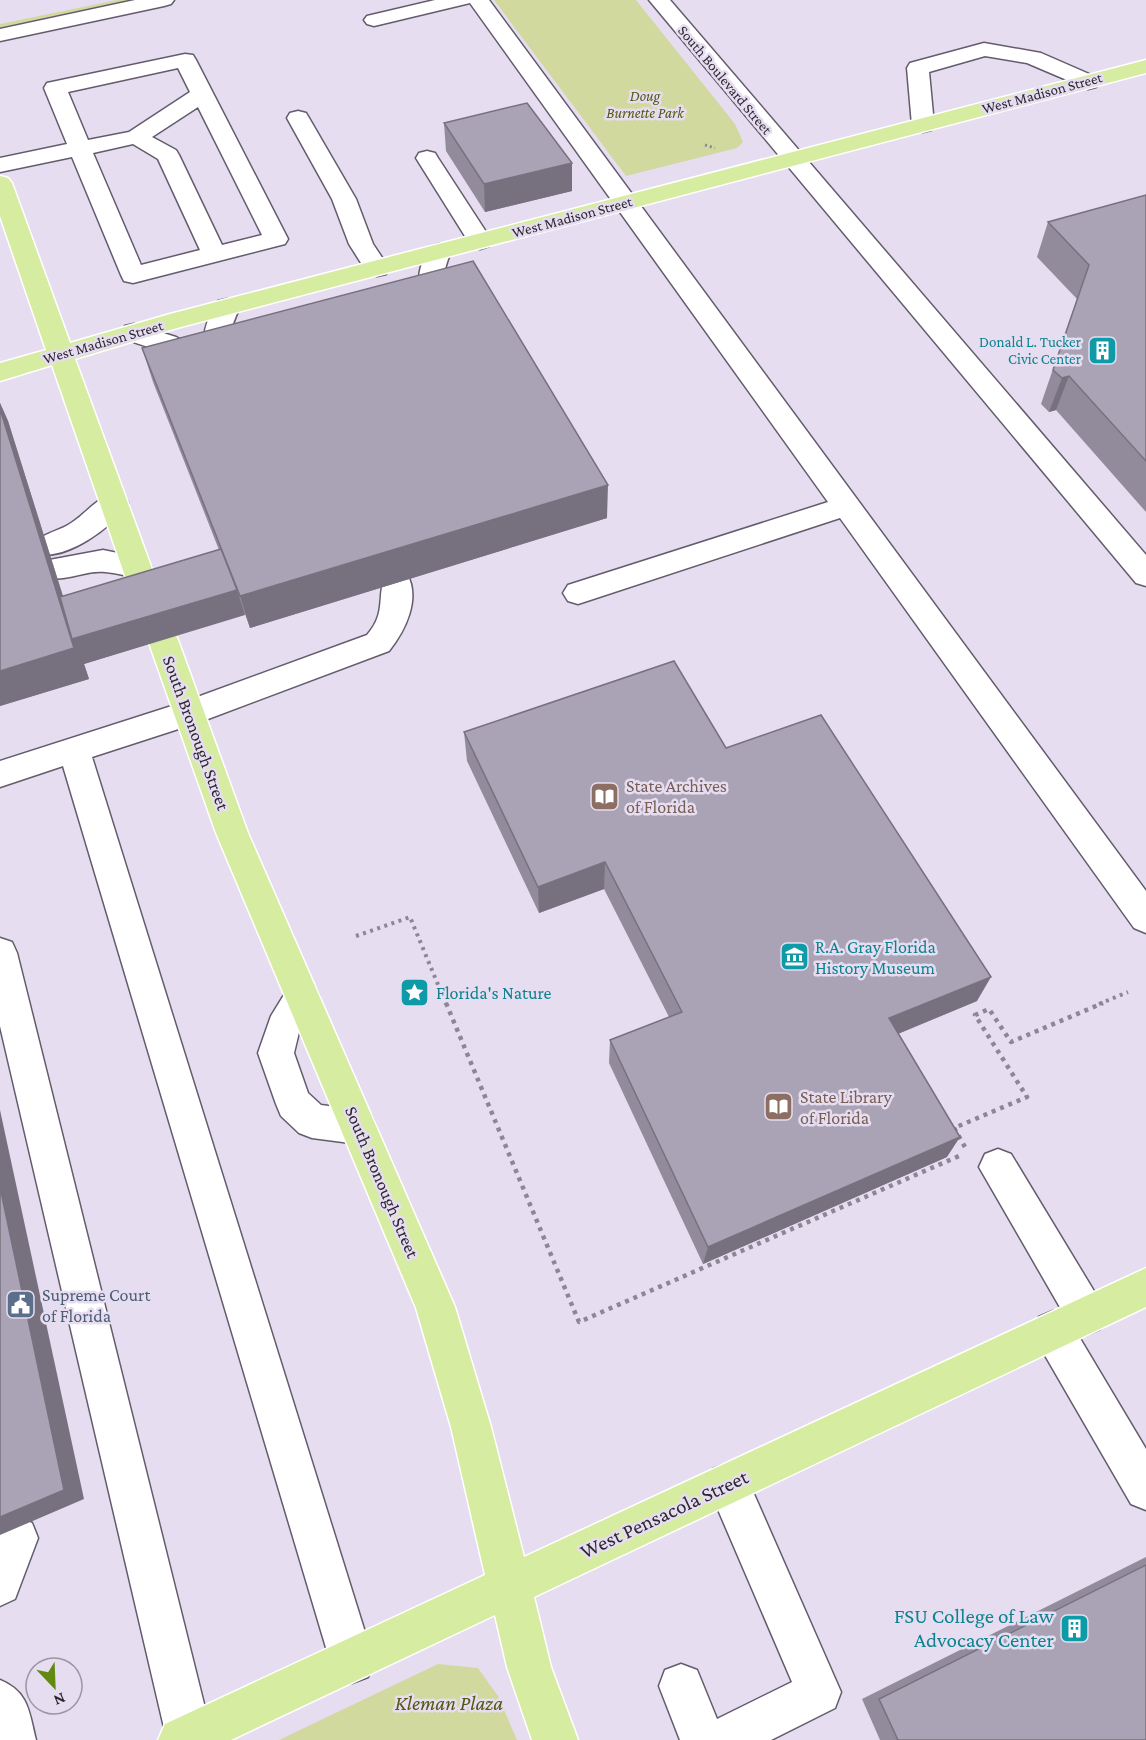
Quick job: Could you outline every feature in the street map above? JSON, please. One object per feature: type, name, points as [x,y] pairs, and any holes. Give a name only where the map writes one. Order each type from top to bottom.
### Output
[{"type":"main road","name":"West Madison Street","points":[[383,278],[439,252],[1146,66]]},
{"type":"main road","points":[[0,183],[148,599]]},
{"type":"main road","name":"West Madison Street","points":[[0,372],[134,332],[351,275]]},
{"type":"main road","name":"South Bronough Street","points":[[163,640],[232,833],[435,1307],[471,1427],[529,1666],[555,1740]]},
{"type":"main road","name":"West Pensacola Street","points":[[185,1738],[1146,1287]]},
{"type":"street","points":[[0,19],[94,0]]},
{"type":"street","points":[[0,35],[164,0]]},
{"type":"street","points":[[374,20],[462,0]]},
{"type":"street","points":[[478,0],[1146,918]]},
{"type":"street","name":"South Boulevard Street","points":[[659,0],[1146,575]]},
{"type":"street","points":[[923,125],[918,68],[984,49],[1033,58],[1088,82]]},
{"type":"street","points":[[185,60],[203,94],[276,239],[133,275],[55,88],[185,60]]},
{"type":"street","points":[[0,165],[136,137],[203,94]]},
{"type":"street","points":[[297,118],[344,199],[362,244],[383,278]]},
{"type":"street","points":[[136,137],[168,155],[214,255]]},
{"type":"street","points":[[427,158],[480,241]]},
{"type":"street","points":[[438,306],[430,290],[429,272],[439,252]]},
{"type":"street","points":[[351,275],[383,278]]},
{"type":"street","points":[[221,364],[215,349],[215,333],[227,307]]},
{"type":"street","points":[[134,332],[167,343],[186,353],[196,370]]},
{"type":"street","points":[[114,503],[51,557],[103,561],[137,567]]},
{"type":"street","points":[[578,593],[846,506]]},
{"type":"street","points":[[0,774],[189,713],[378,643],[394,622],[398,610],[398,582]]},
{"type":"street","points":[[74,750],[352,1661]]},
{"type":"street","points":[[0,953],[185,1738]]},
{"type":"street","points":[[302,996],[283,1027],[276,1053],[294,1104],[312,1121],[358,1127]]},
{"type":"street","points":[[998,1167],[1142,1473]]},
{"type":"street","points":[[723,1740],[819,1692],[728,1484]]},
{"type":"street","points":[[0,1584],[17,1538]]},
{"type":"street","points":[[681,1686],[703,1740]]},
{"type":"street","points":[[0,1702],[6,1711],[13,1740]]},
{"type":"path","points":[[705,145],[715,149]]},
{"type":"path","points":[[356,936],[410,917],[579,1322],[969,1152],[954,1128],[1026,1096],[975,1015],[989,1009],[1011,1042],[1128,992]]},
{"type":"green space","points":[[117,0],[144,0],[0,31],[0,24]]},
{"type":"green space","name":"Doug Burnette Park","points":[[494,0],[636,0],[735,124],[743,142],[737,148],[626,176]]},
{"type":"green space","name":"Kleman Plaza","points":[[438,1664],[478,1668],[498,1696],[517,1740],[279,1740]]},
{"type":"building","points":[[527,103],[572,163],[484,184],[444,123]]},
{"type":"building","name":"Donald L. Tucker Civic Center","points":[[1146,195],[1146,461],[1069,376],[1062,378],[1053,370],[1089,265],[1048,222]]},
{"type":"building","points":[[473,261],[608,485],[240,596],[142,348]]},
{"type":"building","points":[[0,409],[74,648],[0,671]]},
{"type":"building","points":[[221,549],[237,590],[72,639],[60,597]]},
{"type":"building","name":"R.A. Gray Florida History Museum","points":[[674,661],[726,748],[821,715],[991,977],[889,1018],[960,1137],[708,1247],[610,1040],[682,1012],[605,862],[538,887],[464,732]]},
{"type":"building","points":[[0,1187],[64,1490],[0,1517]]},
{"type":"building","name":"FSU College of Law Advocacy Center","points":[[1146,1565],[1146,1740],[898,1740],[879,1699]]},
{"type":"place","name":"Donald L. Tucker Civic Center","points":[[1102,351]]},
{"type":"place","name":"State Archives of Florida","points":[[605,796]]},
{"type":"place","name":"R.A. Gray Florida History Museum","points":[[794,957]]},
{"type":"place","name":"Florida's Nature","points":[[415,993]]},
{"type":"place","name":"State Library of Florida","points":[[779,1107]]},
{"type":"place","name":"Supreme Court of Florida","points":[[21,1305]]},
{"type":"place","name":"FSU College of Law Advocacy Center","points":[[1075,1628]]}]
